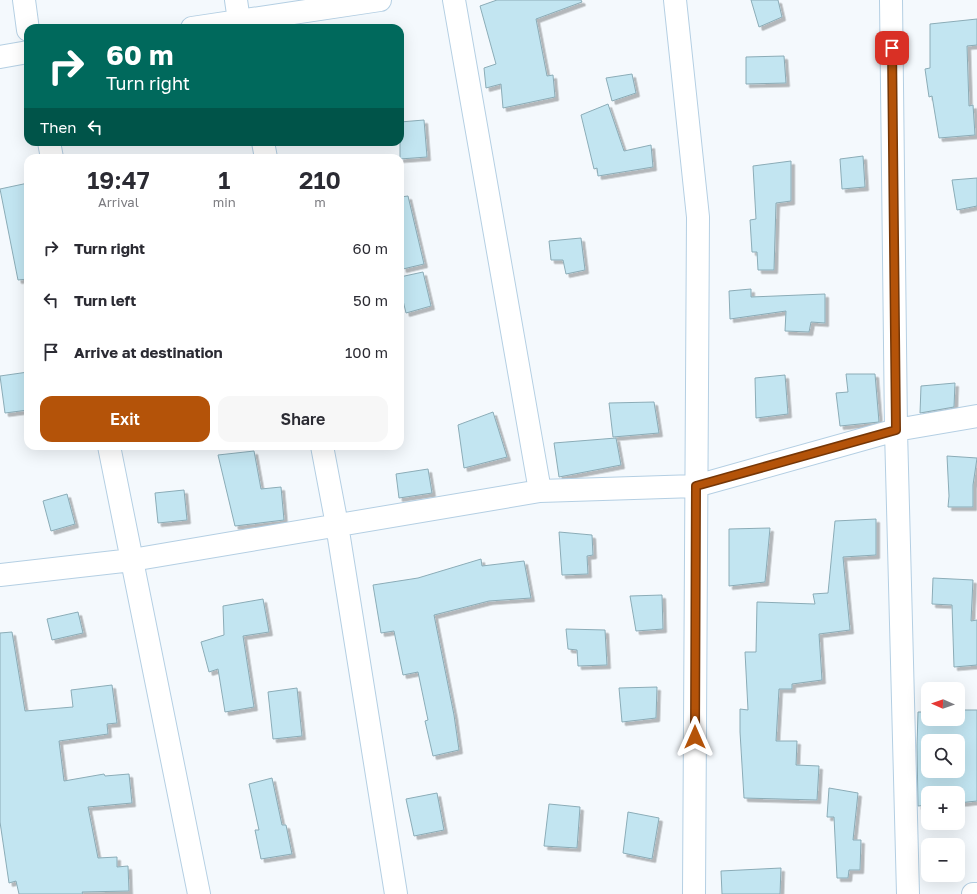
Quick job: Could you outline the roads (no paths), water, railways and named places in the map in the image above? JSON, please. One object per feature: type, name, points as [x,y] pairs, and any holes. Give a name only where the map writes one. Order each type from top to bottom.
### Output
[{"type":"street","points":[[24,0],[27,24]]},
{"type":"street","points":[[236,0],[240,24]]},
{"type":"street","points":[[246,24],[380,0]]},
{"type":"street","points":[[454,0],[540,491]]},
{"type":"street","points":[[675,0],[698,217],[694,894]]},
{"type":"street","points":[[891,0],[896,430],[908,894]]},
{"type":"street","points":[[0,57],[24,53]]},
{"type":"street","points":[[0,575],[132,560],[540,491],[696,486],[896,430],[977,416]]},
{"type":"street","points":[[110,450],[199,894]]},
{"type":"street","points":[[323,450],[337,525],[396,894]]}]
